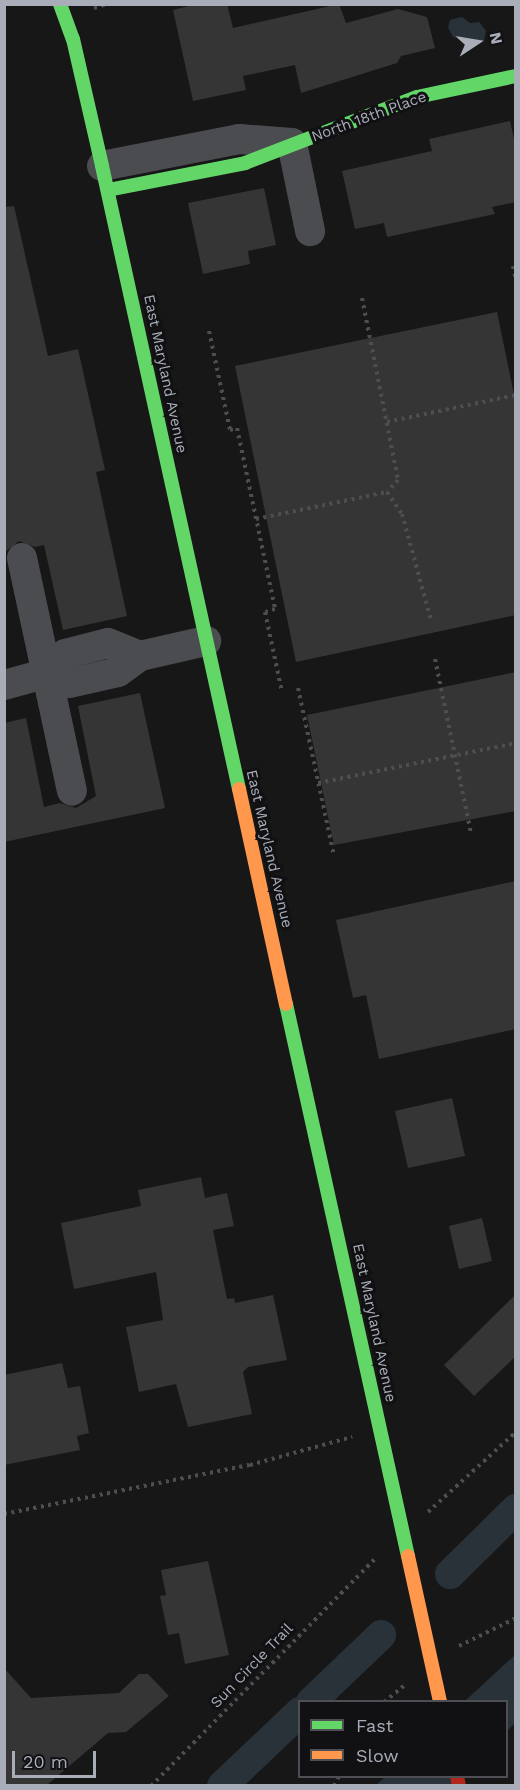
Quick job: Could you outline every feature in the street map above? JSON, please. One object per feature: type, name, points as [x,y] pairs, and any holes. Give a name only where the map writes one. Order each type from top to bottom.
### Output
[{"type":"street","name":"East Maryland Avenue","points":[[60,4],[73,39],[105,178],[440,1700]]},
{"type":"street","name":"North 18th Place","points":[[105,178],[320,137],[417,97],[516,76]]},
{"type":"street","name":"North 18th Place","points":[[292,143],[310,231]]},
{"type":"street","points":[[22,558],[72,791]]},
{"type":"street","points":[[4,685],[48,673],[70,683],[118,672],[141,656],[206,641]]},
{"type":"path","points":[[513,266],[516,280]]},
{"type":"path","points":[[256,519],[387,492],[398,480],[362,298]]},
{"type":"path","points":[[209,330],[230,430],[237,428],[275,609],[265,612],[282,692]]},
{"type":"path","points":[[387,422],[516,395]]},
{"type":"path","points":[[387,492],[402,514],[431,620]]},
{"type":"path","points":[[435,659],[471,833]]},
{"type":"path","points":[[298,688],[334,856]]},
{"type":"path","points":[[318,783],[516,743]]},
{"type":"path","points":[[4,1514],[250,1465],[381,1430]]},
{"type":"path","points":[[433,1508],[516,1432]]},
{"type":"path","name":"Sun Circle Trail","points":[[151,1785],[370,1564]]},
{"type":"path","points":[[432,1663],[473,1637],[516,1618]]},
{"type":"shaded area","points":[[462,17],[470,23],[479,22],[486,31],[484,41],[474,43],[453,37],[448,27],[450,20]]},
{"type":"shaded area","points":[[515,1655],[515,1723],[508,1730],[508,1700],[466,1700]]},
{"type":"shaded area","points":[[384,1778],[458,1778],[450,1785],[375,1786]]},
{"type":"building","points":[[197,4],[227,4],[233,28],[339,4],[346,23],[398,9],[427,17],[435,48],[401,56],[397,63],[301,93],[295,65],[243,76],[246,90],[193,101],[173,10]]},
{"type":"building","points":[[510,121],[516,148],[516,202],[492,207],[495,214],[387,237],[384,223],[355,229],[342,171],[432,151],[429,139]]},
{"type":"building","points":[[264,188],[276,245],[248,251],[250,264],[203,274],[188,203]]},
{"type":"building","points":[[14,206],[48,356],[78,349],[105,470],[96,472],[127,616],[63,630],[44,545],[35,547],[19,541],[4,553],[4,207]]},
{"type":"building","points":[[497,312],[516,404],[516,615],[296,662],[235,366]]},
{"type":"building","points":[[516,672],[516,811],[334,845],[307,715]]},
{"type":"building","points":[[140,693],[165,808],[4,842],[4,723],[26,718],[44,807],[60,803],[76,808],[96,796],[78,706]]},
{"type":"building","points":[[516,881],[516,1029],[379,1059],[366,995],[353,998],[336,920]]},
{"type":"building","points":[[452,1098],[465,1156],[408,1168],[395,1111]]},
{"type":"building","points":[[201,1177],[205,1198],[227,1193],[234,1226],[213,1230],[227,1299],[234,1298],[235,1303],[273,1295],[287,1360],[248,1367],[243,1372],[252,1414],[188,1427],[176,1384],[139,1392],[126,1327],[163,1320],[156,1272],[74,1289],[61,1223],[141,1206],[138,1190]]},
{"type":"building","points":[[482,1218],[492,1261],[459,1269],[449,1226]]},
{"type":"building","points":[[516,1294],[516,1356],[474,1396],[444,1365]]},
{"type":"building","points":[[62,1363],[68,1388],[80,1386],[89,1433],[77,1436],[80,1450],[4,1465],[4,1375]]},
{"type":"building","points":[[208,1561],[229,1655],[185,1664],[179,1633],[168,1635],[160,1596],[166,1595],[161,1570]]},
{"type":"building","points":[[4,1668],[31,1698],[119,1693],[139,1674],[148,1674],[169,1696],[126,1732],[108,1733],[47,1785],[4,1785]]},
{"type":"waterway","points":[[450,1574],[516,1509]]},
{"type":"waterway","points":[[313,1700],[381,1635]]},
{"type":"waterway","points":[[222,1786],[298,1714]]},
{"type":"traffic: fast","points":[[60,4],[73,39],[102,166],[239,789]]},
{"type":"traffic: fast","points":[[108,190],[245,163],[417,97],[516,76]]},
{"type":"traffic: fast","points":[[286,1004],[408,1556]]},
{"type":"traffic: slow","points":[[239,789],[286,1004]]},
{"type":"traffic: slow","points":[[408,1556],[440,1700]]},
{"type":"traffic: jam","points":[[457,1778],[459,1786]]}]
